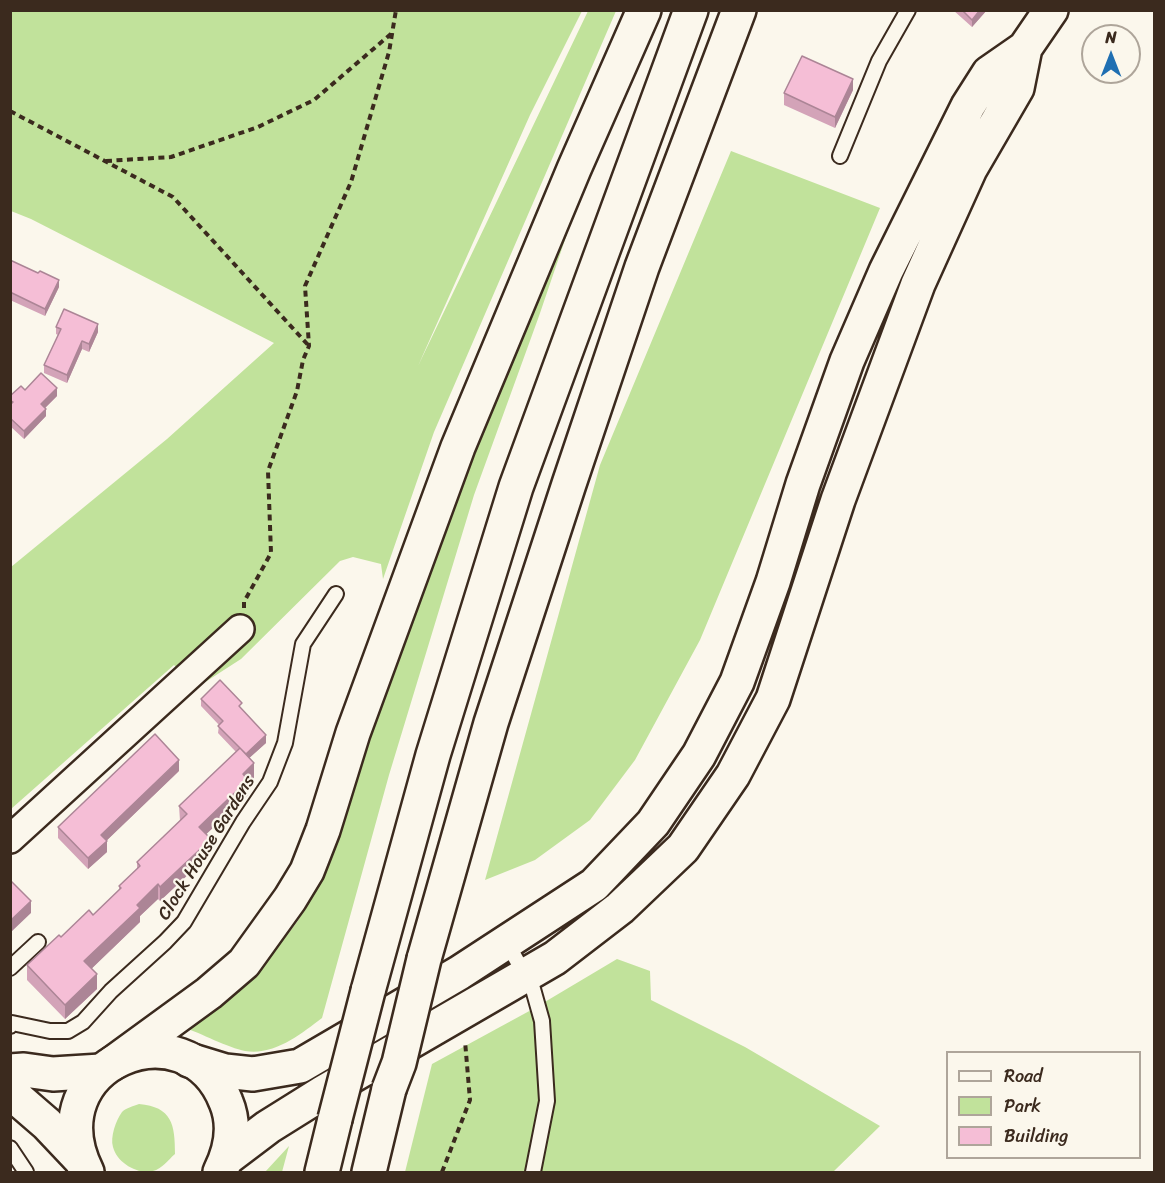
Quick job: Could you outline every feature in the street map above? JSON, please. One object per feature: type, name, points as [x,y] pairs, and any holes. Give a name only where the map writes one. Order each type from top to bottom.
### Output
[{"type":"main road","points":[[84,1166],[75,1141],[75,1122],[88,1086],[107,1067],[209,993],[244,963],[307,871],[323,830],[353,733],[458,447],[644,10]]},
{"type":"main road","points":[[322,1173],[368,991],[433,755],[516,487],[691,10]]},
{"type":"main road","points":[[369,1173],[424,959],[491,723],[568,483],[642,267],[739,10]]},
{"type":"main road","points":[[223,1165],[268,1127],[324,1092],[555,958],[620,908],[682,848],[738,765],[773,699],[838,500],[918,284],[970,169],[1017,88],[1025,48],[1042,14]]},
{"type":"main road","points":[[10,1071],[24,1070],[53,1074],[107,1067],[127,1056],[143,1052],[174,1054],[225,1071],[253,1074],[300,1066],[507,944],[594,885],[653,823],[699,755],[737,682],[773,582],[815,450],[848,361],[886,270],[946,148],[989,73],[1025,48]]},
{"type":"main road","points":[[189,1060],[208,1073],[222,1091],[230,1112],[232,1135],[223,1165]]},
{"type":"main road","points":[[10,1092],[47,1124],[84,1166]]},
{"type":"street","points":[[10,839],[240,629]]},
{"type":"lane","points":[[840,156],[879,60],[908,10]]},
{"type":"lane","name":"Clock House Gardens","points":[[11,1023],[50,1031],[68,1030],[83,1022],[111,991],[184,922],[243,822],[270,782],[285,743],[303,644],[336,594]]},
{"type":"lane","points":[[10,968],[38,942]]},
{"type":"lane","points":[[507,944],[533,989],[542,1021],[547,1101],[533,1173]]},
{"type":"lane","points":[[10,1148],[26,1173]]},
{"type":"path","points":[[240,629],[244,602],[272,553],[268,471],[297,391],[303,360],[309,346],[305,286],[351,182],[389,52],[396,10]]},
{"type":"path","points":[[105,161],[171,157],[258,127],[314,100],[393,33]]},
{"type":"path","points":[[10,111],[173,197],[309,346]]},
{"type":"path","points":[[442,1173],[470,1100],[464,1033]]},
{"type":"green space","points":[[11,11],[582,11],[530,115],[418,366],[588,11],[616,11],[434,432],[383,579],[381,564],[353,557],[340,561],[241,659],[196,688],[174,665],[11,809],[11,567],[167,439],[274,343],[31,219],[11,211]]},
{"type":"green space","points":[[731,151],[880,208],[700,640],[635,760],[590,820],[535,860],[485,880],[600,465]]},
{"type":"green space","points":[[583,187],[474,495],[389,775],[322,1018],[277,1047],[256,1052],[231,1047],[183,1027],[250,969],[256,975],[297,922],[313,896],[456,489]]},
{"type":"green space","points":[[617,959],[650,971],[651,1000],[745,1047],[880,1126],[833,1172],[405,1172],[432,1064],[533,1009]]},
{"type":"green space","points":[[139,1104],[159,1109],[165,1113],[174,1134],[175,1154],[156,1170],[147,1172],[123,1163],[115,1153],[112,1143],[116,1124],[122,1112]]},
{"type":"green space","points":[[289,1146],[282,1172],[265,1172]]},
{"type":"building","points":[[962,10],[980,10],[972,20]]},
{"type":"building","points":[[802,56],[853,79],[835,117],[784,93]]},
{"type":"building","points":[[10,260],[59,280],[45,309],[10,292]]},
{"type":"building","points":[[64,309],[98,324],[89,344],[82,341],[67,375],[44,365],[61,329],[56,327]]},
{"type":"building","points":[[41,373],[57,388],[41,404],[46,409],[24,431],[10,418],[10,405],[13,402],[10,396],[21,386],[25,390]]},
{"type":"building","points":[[220,680],[242,703],[239,706],[266,735],[246,754],[218,726],[223,721],[201,699]]},
{"type":"building","points":[[155,734],[179,760],[101,835],[107,841],[88,858],[58,827]]},
{"type":"building","points":[[240,748],[254,763],[243,774],[248,780],[199,827],[211,839],[160,887],[158,884],[137,905],[140,908],[84,961],[97,974],[65,1005],[27,965],[89,910],[93,915],[121,888],[119,886],[140,866],[137,862],[187,814],[179,806]]},
{"type":"building","points":[[10,880],[31,901],[10,921]]}]
